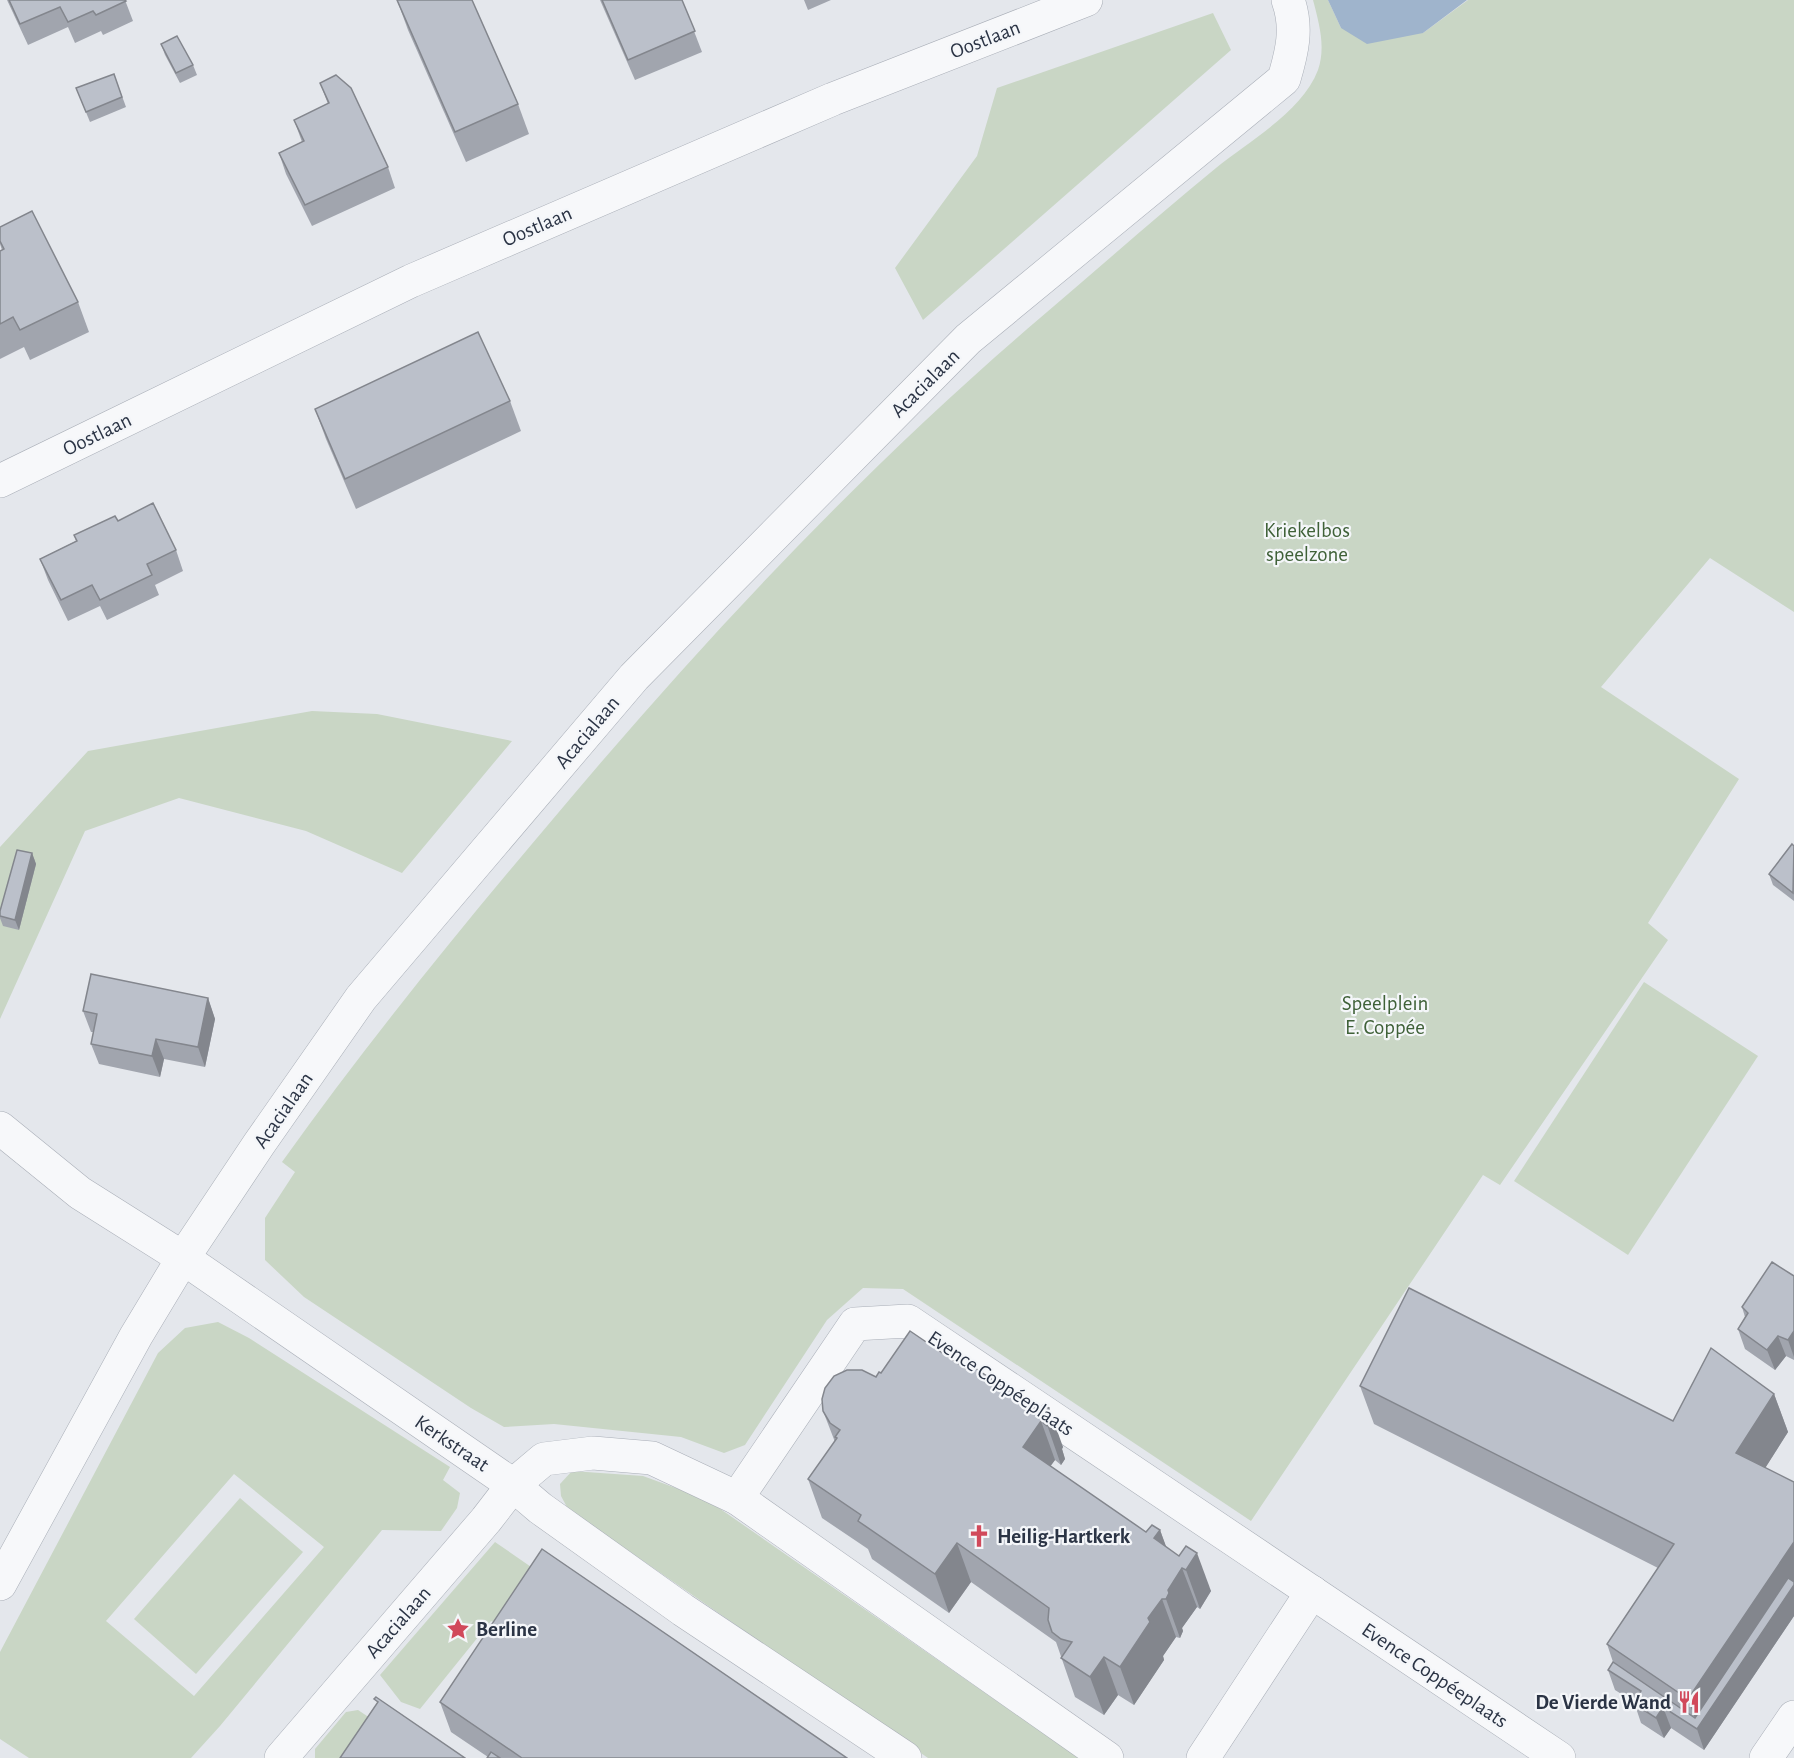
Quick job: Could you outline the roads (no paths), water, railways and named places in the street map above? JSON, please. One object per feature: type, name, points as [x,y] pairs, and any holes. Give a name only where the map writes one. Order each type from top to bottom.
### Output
[{"type":"street","name":"Oostlaan","points":[[0,481],[411,281],[833,99],[1086,0]]},
{"type":"street","name":"Acacialaan","points":[[0,1584],[136,1336],[183,1258],[259,1144],[362,998],[634,677],[968,339],[1284,79],[1294,45],[1292,11],[1288,0]]},
{"type":"street","name":"Kerkstraat","points":[[0,1128],[80,1193],[183,1258],[513,1485],[540,1509],[683,1610],[905,1758]]},
{"type":"street","name":"Evence Coppéeplaats","points":[[737,1498],[855,1324],[908,1320],[1559,1758]]},
{"type":"street","points":[[513,1485],[544,1459],[593,1453],[652,1458],[737,1498],[1107,1758]]},
{"type":"street","name":"Acacialaan","points":[[280,1758],[486,1520],[513,1485]]},
{"type":"street","points":[[1203,1758],[1312,1592]]},
{"type":"street","points":[[1766,1758],[1794,1717]]},
{"type":"water","points":[[1328,0],[1467,0],[1423,33],[1367,44],[1341,28]]},
{"type":"place","name":"Heilig-Hartkerk","points":[[979,1536]]},
{"type":"place","name":"Berline","points":[[458,1629]]},
{"type":"place","name":"De Vierde Wand","points":[[1689,1702]]},
{"type":"park label","name":"Kriekelbos speelzone","points":[[1307,542]]},
{"type":"park label","name":"Speelplein E. Coppée","points":[[1385,1015]]}]
